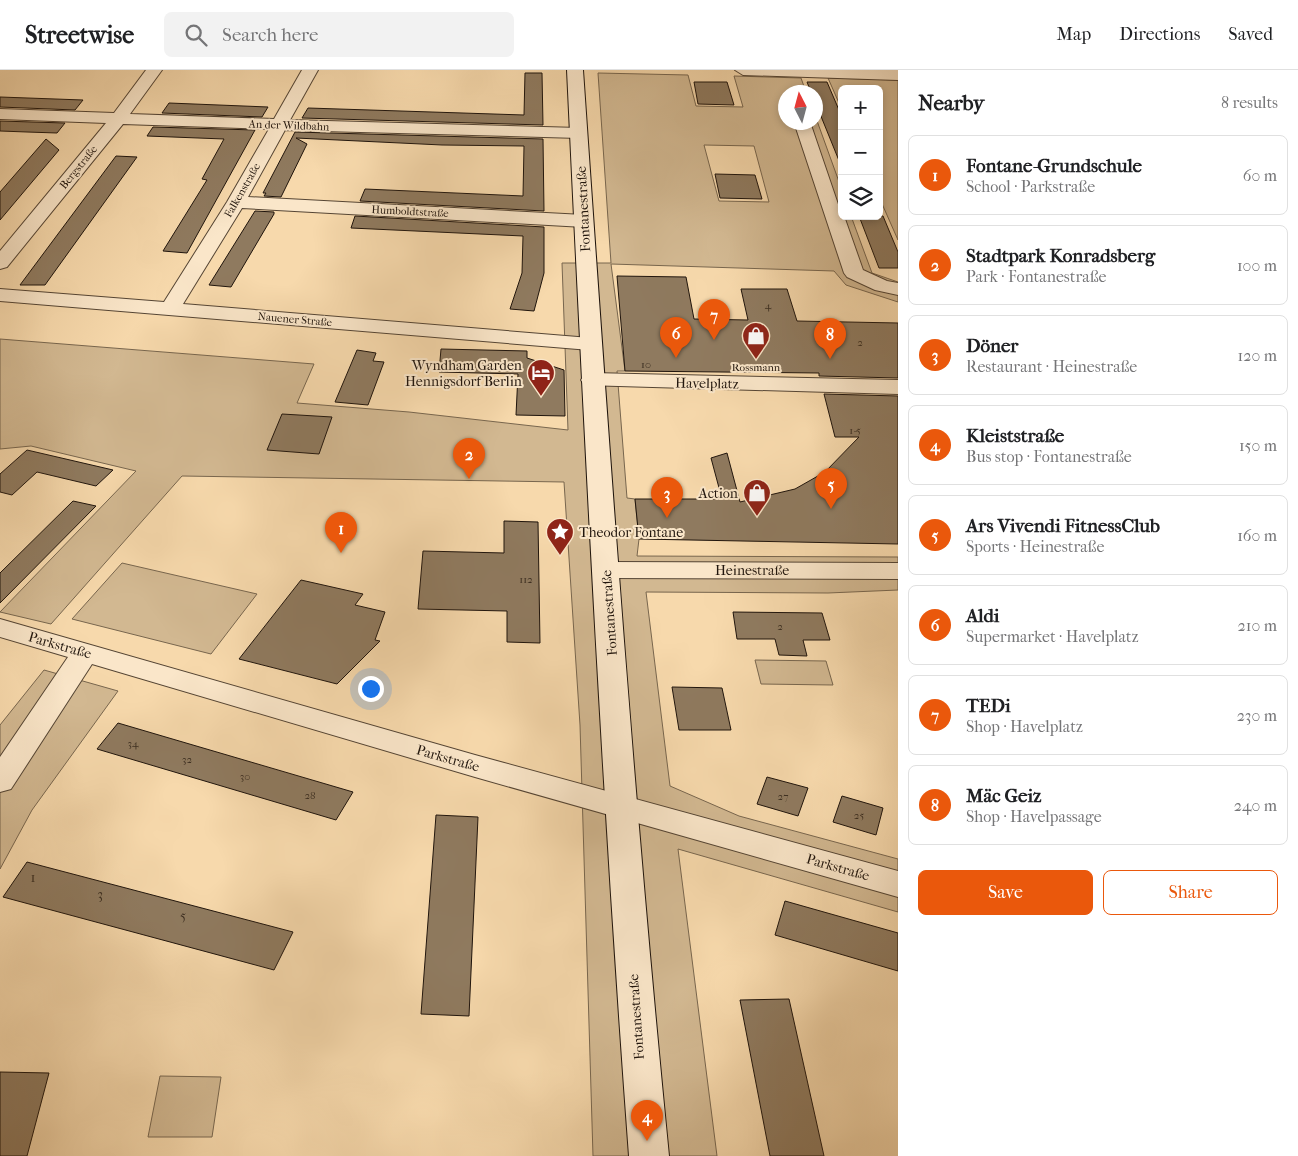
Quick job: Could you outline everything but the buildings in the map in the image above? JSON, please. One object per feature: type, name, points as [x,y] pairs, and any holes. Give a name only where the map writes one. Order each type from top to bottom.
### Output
[{"type":"street","name":"Bergstraße","points":[[0,263],[119,118],[154,70]]},
{"type":"street","name":"Falkenstraße","points":[[170,309],[236,202],[310,70]]},
{"type":"street","name":"Fontanestraße","points":[[576,70],[592,380],[623,806],[634,990],[649,1156]]},
{"type":"street","points":[[743,70],[788,78],[898,75]]},
{"type":"street","name":"An der Wildbahn","points":[[0,114],[579,133]]},
{"type":"street","points":[[805,130],[854,273],[865,280],[898,289]]},
{"type":"street","name":"Humboldtstraße","points":[[236,202],[584,221]]},
{"type":"street","name":"Nauener Straße","points":[[0,295],[590,344]]},
{"type":"street","name":"Havelplatz","points":[[592,380],[898,387]]},
{"type":"street","name":"Heinestraße","points":[[606,570],[898,571]]},
{"type":"street","name":"Parkstraße","points":[[0,628],[475,766],[898,884]]},
{"type":"street","points":[[0,781],[86,652]]},
{"type":"shaded area","points":[[598,73],[688,75],[696,106],[743,107],[734,76],[801,78],[804,85],[778,85],[778,130],[820,130],[838,179],[838,220],[852,220],[872,273],[898,282],[898,302],[846,285],[834,271],[611,264],[625,371],[617,371],[627,498],[635,499],[639,539],[637,556],[898,557],[898,590],[828,593],[646,592],[670,786],[739,816],[898,859],[898,912],[678,849],[717,1156],[593,1156],[580,725],[564,482],[182,476],[51,624],[0,612],[136,471],[31,446],[0,449],[0,339],[314,364],[297,403],[409,412],[568,430],[562,263],[611,263]],"holes":[[[704,145],[754,146],[769,202],[719,201]]]},
{"type":"shaded area","points":[[828,78],[898,80],[898,240],[883,206],[883,85],[838,85],[838,101]]},
{"type":"shaded area","points":[[122,563],[257,594],[211,654],[72,619]]},
{"type":"shaded area","points":[[755,660],[826,661],[833,685],[761,684]]},
{"type":"shaded area","points":[[44,670],[118,691],[32,810],[0,869],[0,725]]},
{"type":"shaded area","points":[[160,1076],[221,1077],[212,1137],[148,1137]]},
{"type":"place","name":"TEDi","points":[[714,340]]},
{"type":"place","name":"Aldi","points":[[676,358]]},
{"type":"place","name":"Mäc Geiz","points":[[830,359]]},
{"type":"place","name":"Rossmann","points":[[756,360]]},
{"type":"place","name":"Wyndham Garden Hennigsdorf Berlin","points":[[541,397]]},
{"type":"place","name":"Stadtpark Konradsberg","points":[[469,479]]},
{"type":"place","name":"Ars Vivendi FitnessClub","points":[[831,509]]},
{"type":"place","name":"Action","points":[[757,517]]},
{"type":"place","name":"Döner","points":[[667,518]]},
{"type":"place","name":"Fontane-Grundschule","points":[[341,553]]},
{"type":"place","name":"Theodor Fontane","points":[[560,556]]},
{"type":"place","name":"Kleiststraße","points":[[647,1141]]}]
